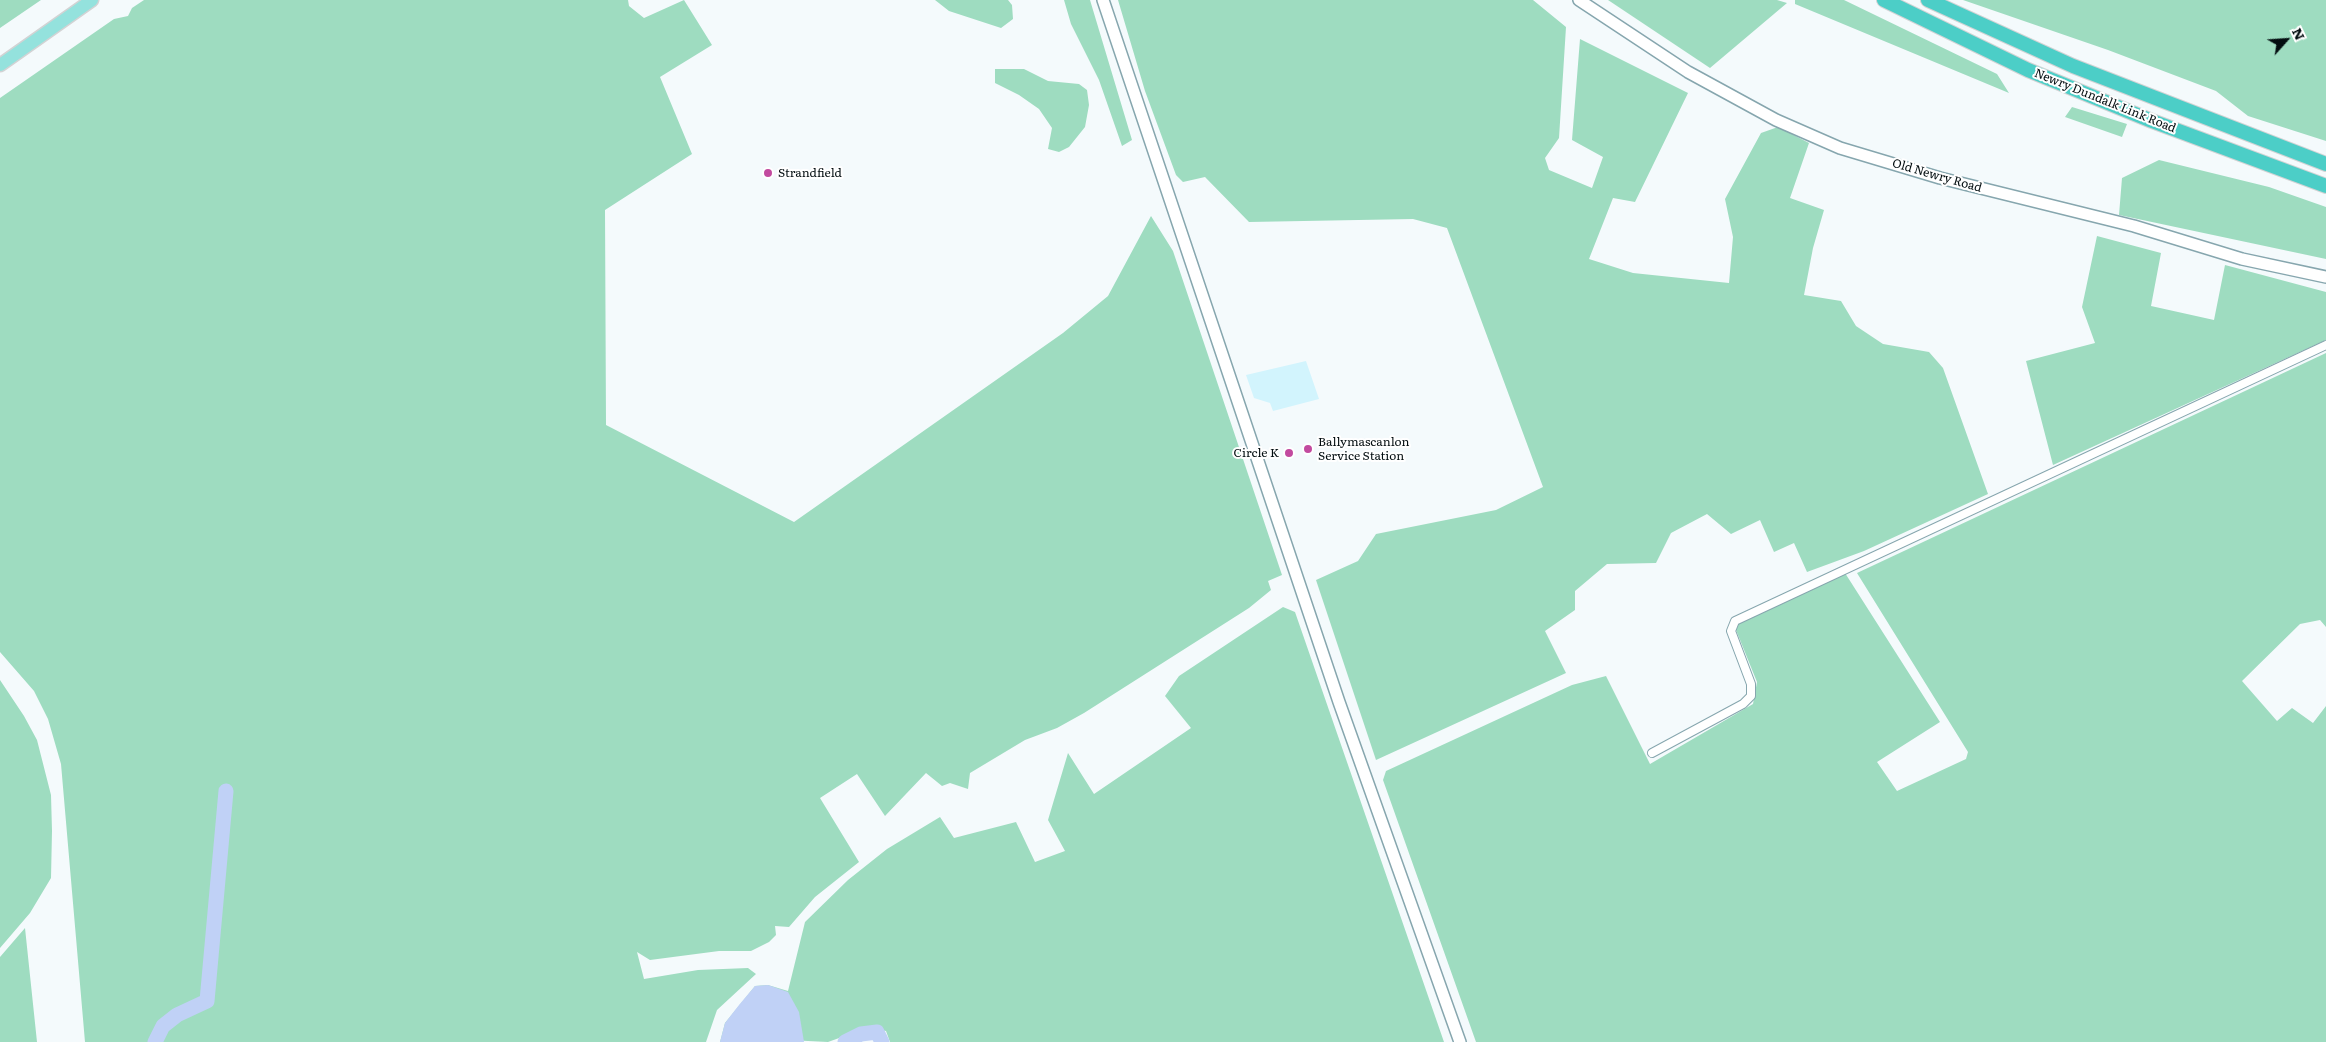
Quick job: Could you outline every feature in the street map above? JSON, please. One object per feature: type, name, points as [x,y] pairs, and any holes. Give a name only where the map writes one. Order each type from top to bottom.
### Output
[{"type":"highway","name":"Newry Dundalk Link Road","points":[[1928,0],[2074,66],[2326,164]]},
{"type":"highway","name":"Newry Dundalk Link Road","points":[[1884,1],[2028,70],[2152,121],[2326,186]]},
{"type":"main road","points":[[0,65],[92,0]]},
{"type":"main road","points":[[1103,0],[1339,702],[1460,1042]]},
{"type":"main road","name":"Old Newry Road","points":[[1579,0],[1688,72],[1776,120],[1840,148],[1940,178],[2134,226],[2242,259],[2326,277]]},
{"type":"street","points":[[1652,753],[1744,704],[1751,696],[1751,684],[1731,631],[1735,621],[2326,346]]},
{"type":"shaded area","points":[[1306,361],[1319,399],[1273,411],[1270,403],[1254,398],[1246,375]]},
{"type":"shaded area","points":[[768,985],[788,992],[799,1012],[804,1042],[720,1042],[725,1023],[755,986]]},
{"type":"green space","points":[[0,0],[41,0],[0,28]]},
{"type":"green space","points":[[144,0],[628,0],[629,6],[644,18],[684,0],[712,45],[660,77],[692,154],[605,210],[606,425],[794,522],[1063,333],[1108,296],[1151,216],[1173,251],[1282,575],[1268,581],[1271,590],[1249,608],[1084,713],[1057,728],[1025,740],[970,773],[968,789],[950,783],[942,786],[926,773],[885,816],[857,774],[820,798],[859,862],[815,897],[789,927],[775,926],[776,935],[769,942],[751,951],[719,951],[650,960],[637,952],[644,979],[698,970],[748,968],[756,974],[717,1010],[706,1042],[85,1042],[61,764],[48,719],[34,691],[0,652],[0,98],[114,19],[128,16],[132,8]]},
{"type":"green space","points":[[935,0],[1008,0],[1012,5],[1013,19],[1001,28],[949,11]]},
{"type":"green space","points":[[1064,0],[1090,0],[1132,140],[1122,146],[1099,80],[1071,24]]},
{"type":"green space","points":[[1118,0],[1533,0],[1566,27],[1559,138],[1545,158],[1549,170],[1592,188],[1603,157],[1572,140],[1580,39],[1688,93],[1635,202],[1613,198],[1589,259],[1633,273],[1729,283],[1733,237],[1725,199],[1761,133],[1778,127],[1809,143],[1790,198],[1824,210],[1813,248],[1804,295],[1841,301],[1856,326],[1883,344],[1929,352],[1943,368],[1988,494],[1864,551],[1807,572],[1794,543],[1774,552],[1760,520],[1731,534],[1707,514],[1671,533],[1656,563],[1607,564],[1575,591],[1575,610],[1545,631],[1566,673],[1376,760],[1316,580],[1358,561],[1376,534],[1496,510],[1543,487],[1447,228],[1413,219],[1249,222],[1205,177],[1183,182],[1176,175],[1145,91]]},
{"type":"green space","points":[[1608,0],[1777,0],[1787,3],[1710,68]]},
{"type":"green space","points":[[1795,0],[1844,0],[1997,74],[2009,93],[1795,4]]},
{"type":"green space","points":[[1963,0],[2326,0],[2326,141],[2248,116],[2216,91],[2108,50]]},
{"type":"green space","points":[[995,69],[1024,69],[1048,81],[1079,84],[1087,90],[1089,105],[1085,127],[1069,147],[1059,152],[1048,149],[1052,128],[1039,109],[1019,95],[995,83]]},
{"type":"green space","points":[[2072,107],[2127,124],[2122,137],[2065,117]]},
{"type":"green space","points":[[2159,160],[2269,187],[2326,207],[2326,259],[2119,215],[2122,178]]},
{"type":"green space","points":[[2097,236],[2161,253],[2151,306],[2214,320],[2225,265],[2326,292],[2326,340],[2053,465],[2026,361],[2095,343],[2082,307]]},
{"type":"green space","points":[[2326,353],[2326,627],[2320,620],[2300,624],[2242,681],[2277,721],[2292,708],[2313,723],[2326,706],[2326,1042],[1476,1042],[1383,780],[1386,771],[1572,685],[1606,676],[1650,764],[1753,704],[1757,682],[1736,630],[1738,624],[1845,573],[1940,722],[1877,762],[1897,791],[1966,759],[1968,752],[1857,573]]},
{"type":"green space","points":[[1283,607],[1295,612],[1444,1042],[890,1042],[886,1031],[867,1028],[828,1042],[788,1040],[720,1042],[725,1023],[755,986],[768,985],[788,991],[805,922],[848,880],[887,849],[940,817],[954,838],[1016,822],[1035,862],[1065,851],[1048,820],[1068,753],[1094,794],[1191,728],[1165,696],[1179,676]]},
{"type":"green space","points":[[0,680],[24,716],[37,740],[51,795],[52,831],[51,878],[30,913],[0,948]]},
{"type":"green space","points":[[25,928],[37,1042],[0,1042],[0,957]]},
{"type":"waterway","points":[[155,1042],[163,1026],[177,1015],[207,1001],[226,791]]},
{"type":"waterway","points":[[845,1042],[861,1034],[877,1032],[882,1042]]},
{"type":"place","name":"Strandfield","points":[[768,173]]},
{"type":"place","name":"Ballymascanlon Service Station","points":[[1308,449]]},
{"type":"place","name":"Circle K","points":[[1289,453]]}]
